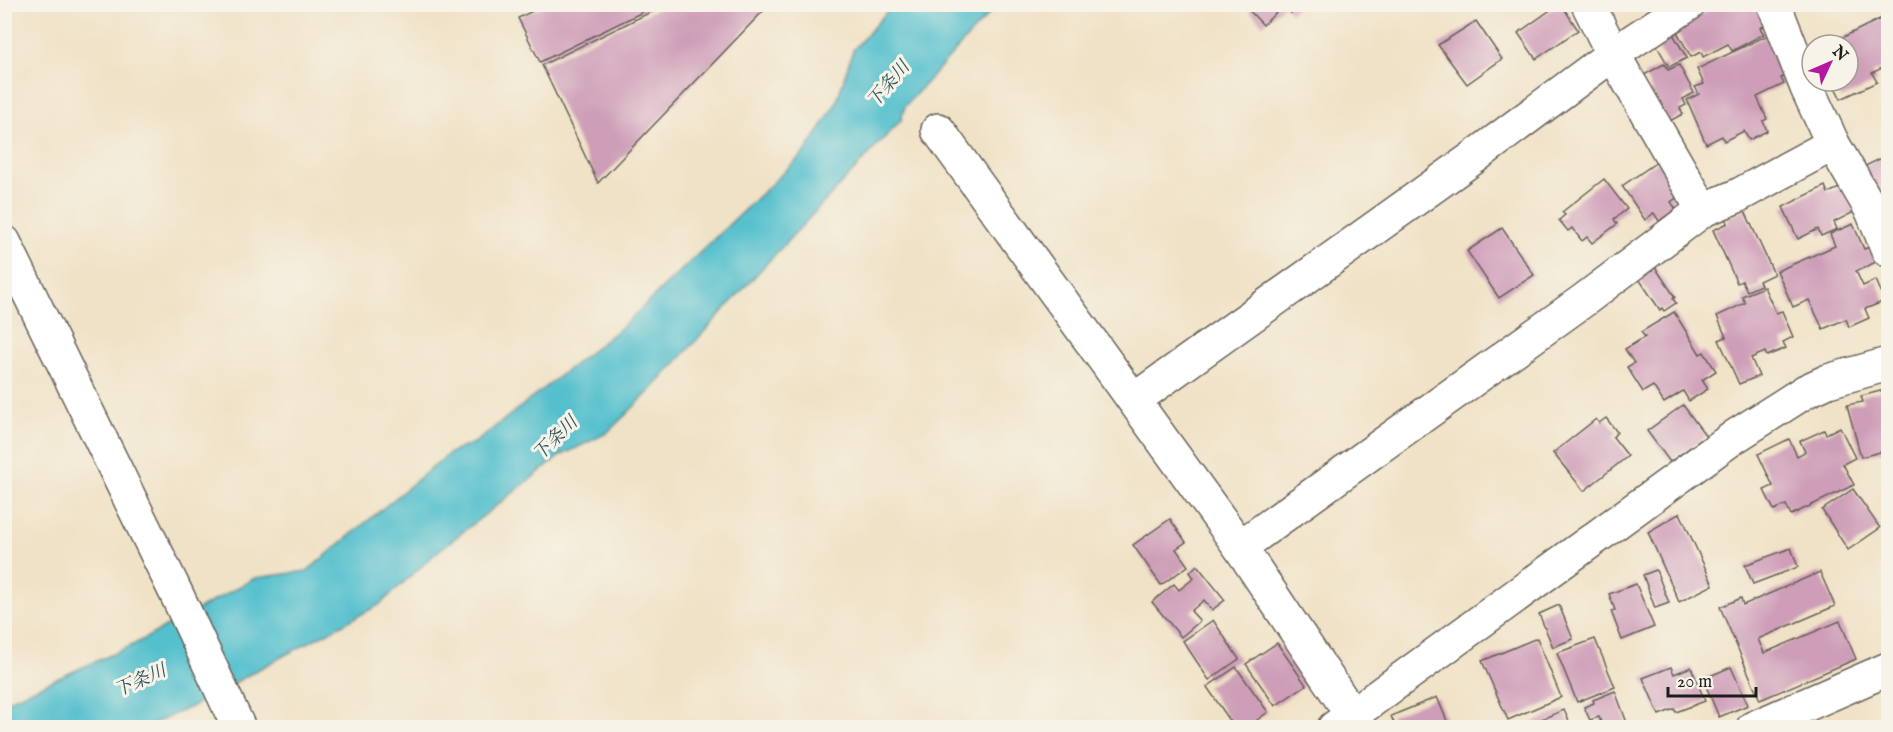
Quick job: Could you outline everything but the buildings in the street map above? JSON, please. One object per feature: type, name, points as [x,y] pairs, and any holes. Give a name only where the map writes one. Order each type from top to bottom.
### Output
[{"type":"street","points":[[1588,4],[1613,54],[1703,210]]},
{"type":"street","points":[[1134,400],[1473,158],[1613,54],[1689,4]]},
{"type":"street","points":[[1774,4],[1807,88],[1833,144],[1872,211],[1888,250]]},
{"type":"street","points":[[938,130],[1240,547],[1348,723],[1734,437],[1806,391],[1828,381],[1888,364]]},
{"type":"street","points":[[1240,547],[1584,300],[1703,210],[1737,196],[1833,144]]},
{"type":"street","points":[[4,242],[176,592],[239,728]]},
{"type":"street","points":[[1753,728],[1888,669]]},
{"type":"water","name":"下条川","points":[[893,5],[997,5],[905,106],[901,120],[651,390],[607,433],[560,456],[437,552],[379,605],[195,705],[146,727],[5,727],[4,702],[131,646],[255,578],[307,571],[450,453],[476,442],[623,326],[806,151],[836,104],[853,50]]}]
